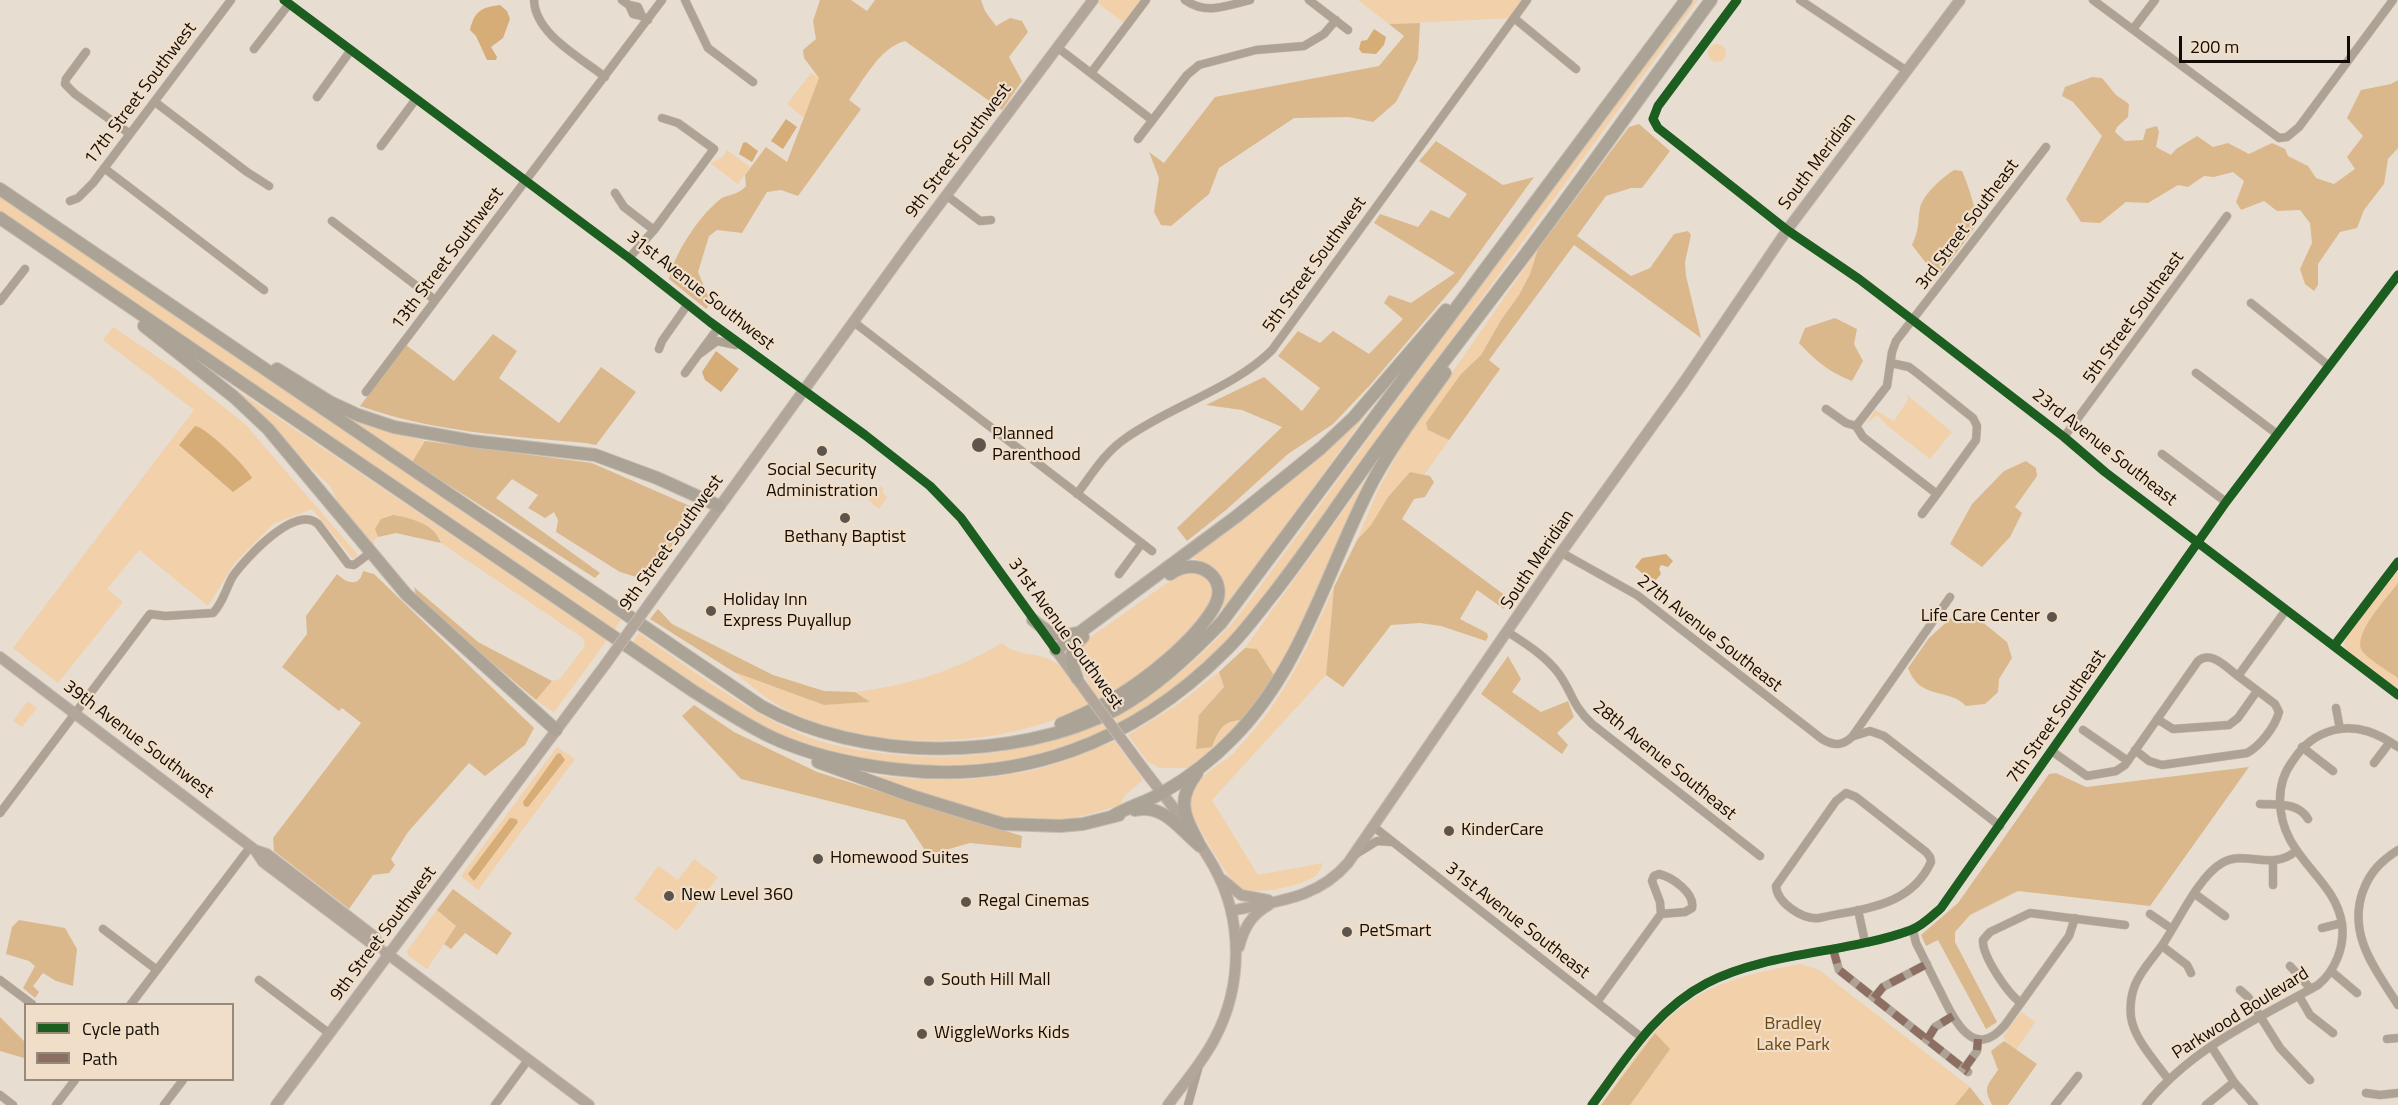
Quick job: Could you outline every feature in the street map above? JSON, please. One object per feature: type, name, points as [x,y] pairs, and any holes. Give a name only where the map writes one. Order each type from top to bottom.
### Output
[{"type":"highway","points":[[0,189],[770,711],[799,725],[838,736],[899,747],[923,749],[970,747],[1035,737],[1092,720],[1130,700],[1173,669],[1221,624],[1368,423],[1686,0]]},
{"type":"highway","points":[[0,218],[723,710],[774,739],[830,758],[917,772],[963,772],[1023,765],[1064,754],[1127,727],[1163,704],[1227,650],[1291,570],[1377,449],[1525,255],[1711,0]]},
{"type":"highway","points":[[31,239],[186,358],[268,429],[368,554],[406,594],[556,730]]},
{"type":"highway","points":[[1056,650],[1261,497],[1321,448],[1354,417],[1506,242]]},
{"type":"highway","points":[[1200,846],[1184,812],[1184,799],[1188,785],[1207,762],[1245,725],[1286,670],[1374,480],[1398,439],[1525,255]]},
{"type":"highway","points":[[126,274],[330,402],[358,415],[394,427],[439,436],[596,455],[667,482],[719,506]]},
{"type":"highway","points":[[1035,737],[1115,698],[1183,644],[1204,622],[1216,604],[1219,592],[1212,576],[1203,568],[1186,565],[1173,571],[1086,634],[1074,645],[1071,654],[1072,666],[1077,678]]},
{"type":"highway","points":[[1034,620],[1047,631],[1062,636],[1074,634],[1091,625]]},
{"type":"highway","points":[[723,710],[731,718],[762,737],[802,756],[980,818],[1003,824],[1039,827],[1083,824],[1144,808],[1159,811],[1173,820],[1200,846]]},
{"type":"highway","points":[[1113,816],[1161,794],[1207,762]]},
{"type":"main road","name":"9th Street Southwest","points":[[276,1105],[605,665],[946,195],[1094,0]]},
{"type":"main road","name":"South Meridian","points":[[1231,910],[1306,894],[1341,872],[1562,553],[1684,382],[1787,230],[1960,0]]},
{"type":"main road","name":"31st Avenue Southwest","points":[[1056,650],[1215,868],[1231,910]]},
{"type":"main road","name":"39th Avenue Southwest","points":[[0,657],[253,848],[263,862],[589,1105]]},
{"type":"main road","points":[[1215,868],[1229,886],[1242,895],[1277,901]]},
{"type":"main road","points":[[1236,958],[1247,924],[1255,914],[1277,901]]},
{"type":"main road","points":[[1168,1105],[1201,1061],[1215,1039],[1226,1014],[1234,982],[1236,958],[1231,910]]},
{"type":"street","name":"17th Street Southwest","points":[[70,201],[78,198],[88,189],[105,168],[231,0]]},
{"type":"street","points":[[534,0],[536,14],[544,29],[605,77]]},
{"type":"street","name":"13th Street Southwest","points":[[366,392],[605,77],[645,18],[662,0]]},
{"type":"street","points":[[685,0],[708,48],[753,82]]},
{"type":"street","points":[[1091,73],[1146,0]]},
{"type":"street","points":[[1185,0],[1197,7],[1210,9],[1250,0]]},
{"type":"street","points":[[1309,0],[1348,30]]},
{"type":"street","name":"5th Street Southwest","points":[[1077,494],[1108,453],[1126,438],[1247,370],[1272,350],[1527,0]]},
{"type":"street","name":"23rd Avenue Southeast","points":[[1737,0],[1653,114],[1653,122],[1658,128],[1787,230],[1859,279],[2064,437],[2105,472],[2398,695]]},
{"type":"street","points":[[1800,0],[1907,71]]},
{"type":"street","points":[[2092,0],[2279,138],[2289,136],[2299,127],[2393,0]]},
{"type":"street","points":[[2133,29],[2155,0]]},
{"type":"street","points":[[254,49],[286,2]]},
{"type":"street","name":"31st Avenue Southwest","points":[[286,2],[630,258],[718,328],[804,390],[939,494],[961,518],[1056,650]]},
{"type":"street","points":[[625,3],[638,7],[645,18]]},
{"type":"street","points":[[1514,18],[1576,69]]},
{"type":"street","points":[[1138,139],[1187,75],[1199,65],[1256,50],[1304,46],[1324,34],[1336,20]]},
{"type":"street","points":[[1058,48],[1152,120]]},
{"type":"street","points":[[317,97],[351,50]]},
{"type":"street","points":[[86,52],[66,79],[65,84],[75,94],[130,134]]},
{"type":"street","points":[[381,146],[417,99]]},
{"type":"street","points":[[154,102],[269,186]]},
{"type":"street","points":[[630,258],[654,230],[714,149],[678,123],[662,118]]},
{"type":"street","name":"3rd Street Southeast","points":[[1856,426],[1887,386],[1893,346],[2046,147]]},
{"type":"street","points":[[105,168],[264,290]]},
{"type":"street","points":[[615,193],[624,207],[654,230]]},
{"type":"street","points":[[946,195],[980,221],[991,220]]},
{"type":"street","name":"5th Street Southeast","points":[[2064,437],[2227,216]]},
{"type":"street","points":[[332,221],[435,300]]},
{"type":"street","points":[[0,301],[25,269]]},
{"type":"street","name":"7th Street Southeast","points":[[1641,1037],[1674,1004],[1709,982],[1745,968],[1913,930],[1934,915],[1946,902],[2053,752],[2226,502],[2398,275]]},
{"type":"street","points":[[2251,303],[2329,366]]},
{"type":"street","points":[[659,349],[662,341],[688,304]]},
{"type":"street","points":[[855,323],[1152,550]]},
{"type":"street","points":[[685,373],[718,328]]},
{"type":"street","points":[[701,353],[714,342],[722,341],[752,353]]},
{"type":"street","points":[[1891,363],[1909,367],[1973,418],[1977,426],[1976,441],[1922,514]]},
{"type":"street","points":[[2196,373],[2277,434]]},
{"type":"street","points":[[1826,409],[1846,423],[1856,426],[1863,437],[1936,494]]},
{"type":"street","points":[[2162,454],[2226,502]]},
{"type":"street","points":[[0,813],[150,615],[213,613],[238,570],[281,528],[305,519],[312,519],[321,526],[348,564],[354,565],[368,554]]},
{"type":"street","points":[[1119,574],[1142,543]]},
{"type":"street","name":"27th Avenue Southeast","points":[[1562,553],[1637,595],[1813,732],[1835,745],[1846,742],[1852,737]]},
{"type":"street","points":[[2334,646],[2398,562]]},
{"type":"street","points":[[1852,737],[1950,597]]},
{"type":"street","points":[[2238,676],[2286,610]]},
{"type":"street","name":"28th Avenue Southeast","points":[[1508,632],[1555,669],[1577,709],[1592,724],[1760,856]]},
{"type":"street","points":[[2053,752],[2087,776],[2116,771],[2128,761],[2135,750],[2157,719],[2204,657],[2210,657],[2238,676],[2275,704],[2279,712],[2260,743],[2247,753],[2162,765],[2155,764],[2135,750]]},
{"type":"street","points":[[2157,719],[2174,729],[2229,725],[2238,718],[2258,691]]},
{"type":"street","points":[[2336,708],[2340,729]]},
{"type":"street","name":"Parkwood Boulevard","points":[[2146,1105],[2168,1079],[2211,1046],[2311,989],[2331,971],[2341,948],[2342,923],[2331,896],[2296,851],[2283,826],[2280,805],[2284,775],[2302,747],[2315,737],[2340,729],[2364,730],[2378,734],[2398,747]]},
{"type":"street","points":[[2083,730],[2128,761]]},
{"type":"street","points":[[1852,737],[1858,733],[1870,731],[1884,736],[2000,826]]},
{"type":"street","points":[[2374,763],[2390,742]]},
{"type":"street","points":[[2302,747],[2332,771]]},
{"type":"street","points":[[1849,793],[1931,858],[1929,866],[1904,895],[1892,901],[1858,910],[1809,918],[1785,902],[1777,892],[1776,886],[1836,801],[1849,793]]},
{"type":"street","points":[[2260,804],[2298,807],[2308,819]]},
{"type":"street","name":"31st Avenue Southeast","points":[[1374,827],[1641,1037]]},
{"type":"street","points":[[1355,854],[1377,841],[1394,843]]},
{"type":"street","points":[[132,1003],[182,936],[253,848]]},
{"type":"street","points":[[2398,850],[2383,860],[2368,879],[2360,899],[2358,921],[2366,953],[2398,1005]]},
{"type":"street","points":[[2168,1079],[2142,1042],[2131,1016],[2135,984],[2195,894],[2208,876],[2223,862],[2236,859],[2273,861],[2286,858],[2296,851]]},
{"type":"street","points":[[2273,861],[2274,885]]},
{"type":"street","points":[[1597,1002],[1661,914],[1660,902],[1652,881],[1654,876],[1659,874],[1665,875],[1681,887],[1693,902],[1688,912],[1661,914]]},
{"type":"street","points":[[2195,894],[2225,916]]},
{"type":"street","points":[[1858,910],[1865,942]]},
{"type":"street","points":[[2021,1003],[2007,992],[1984,949],[1983,940],[1989,932],[2026,914],[2035,913],[2125,925]]},
{"type":"street","points":[[2150,914],[2172,929]]},
{"type":"street","points":[[1913,930],[1953,1016],[1964,1032],[1980,1039],[2001,1031],[2069,936],[2074,918]]},
{"type":"street","points":[[2322,928],[2342,923]]},
{"type":"street","points":[[103,929],[157,970]]},
{"type":"street","points":[[2162,946],[2187,965],[2191,973]]},
{"type":"street","points":[[1833,949],[1839,970],[1966,1071],[1977,1051],[1980,1039]]},
{"type":"street","points":[[1874,998],[1883,987],[1927,964]]},
{"type":"street","points":[[2290,966],[2311,989]]},
{"type":"street","points":[[2331,971],[2357,993]]},
{"type":"street","points":[[0,980],[29,1003]]},
{"type":"street","points":[[259,980],[330,1034]]},
{"type":"street","points":[[2240,990],[2248,997],[2280,1048],[2310,1080]]},
{"type":"street","points":[[2299,996],[2310,1015],[2333,1033]]},
{"type":"street","points":[[1927,1040],[1935,1027],[1953,1016]]},
{"type":"street","points":[[1592,1105],[1641,1037]]},
{"type":"street","points":[[2387,1039],[2398,1038]]},
{"type":"street","points":[[2211,1046],[2234,1082],[2254,1105]]},
{"type":"street","points":[[495,1105],[528,1060]]},
{"type":"street","points":[[1188,1105],[1201,1061]]},
{"type":"street","points":[[2055,1105],[2078,1076]]},
{"type":"street","points":[[56,1105],[74,1081]]},
{"type":"street","points":[[164,1105],[182,1081]]},
{"type":"street","points":[[2206,1105],[2234,1082]]},
{"type":"street","points":[[2366,1093],[2380,1095],[2398,1093]]},
{"type":"street","points":[[0,1095],[13,1105]]},
{"type":"green space","points":[[1100,0],[1141,0],[1124,23],[1098,3]]},
{"type":"green space","points":[[1358,0],[1527,0],[1514,18],[1389,24]]},
{"type":"green space","points":[[1691,0],[1698,0],[1246,622],[1227,644],[1189,678],[1162,698],[1118,723],[1114,717],[1132,707],[1179,673],[1236,619]]},
{"type":"green space","points":[[1717,44],[1723,47],[1726,53],[1723,59],[1717,62],[1711,59],[1708,53],[1711,47]]},
{"type":"green space","points":[[811,73],[819,78],[804,118],[787,104]]},
{"type":"green space","points":[[727,150],[750,167],[738,184],[710,163],[722,158]]},
{"type":"green space","points":[[0,196],[621,620],[614,631],[0,211]]},
{"type":"green space","points":[[1538,249],[1530,274],[1519,295],[1501,320],[1481,355],[1461,374],[1428,430],[1449,440],[1424,475],[1410,472],[1388,497],[1371,525],[1357,540],[1378,490],[1404,442]]},
{"type":"green space","points":[[113,327],[178,371],[245,424],[358,555],[353,559],[312,509],[273,524],[234,564],[208,606],[139,550],[107,589],[123,602],[58,683],[13,648],[194,410],[103,340]]},
{"type":"green space","points":[[216,376],[607,640],[555,711],[553,712],[536,700],[552,681],[560,679],[585,646],[583,638],[441,543],[439,536],[375,529],[378,537],[373,541],[375,544],[369,544],[343,512],[330,486]]},
{"type":"green space","points":[[1907,395],[1952,432],[1930,459],[1877,415],[1866,424],[1875,410],[1894,421],[1908,400]]},
{"type":"green space","points":[[323,402],[393,432],[425,441],[412,462]]},
{"type":"green space","points":[[1375,402],[1233,598],[1221,611],[1225,591],[1221,576],[1209,565],[1190,557],[1286,484],[1331,445]]},
{"type":"green space","points":[[1389,447],[1275,677],[1245,648]]},
{"type":"green space","points":[[881,486],[884,489],[882,492],[887,497],[879,509],[868,500]]},
{"type":"green space","points":[[2398,570],[2398,689],[2346,649],[2344,643],[2349,633]]},
{"type":"green space","points":[[1193,571],[1210,583],[1211,600],[1200,620],[1158,660],[1101,701],[1090,686],[1075,654],[1082,643],[1177,576]]},
{"type":"green space","points":[[1334,587],[1326,675],[1212,800],[1258,875],[1323,863],[1316,875],[1301,883],[1277,889],[1245,890],[1238,887],[1228,874],[1195,819],[1191,810],[1193,792],[1207,773],[1233,754],[1275,702],[1307,647]]},
{"type":"green space","points":[[639,633],[712,684],[769,719],[809,738],[841,746],[903,755],[961,756],[1017,749],[1101,723],[1108,731],[1043,753],[988,763],[921,766],[887,764],[853,758],[789,739],[742,716],[632,643]]},
{"type":"green space","points":[[1002,643],[1015,651],[1042,656],[1055,662],[1070,677],[1091,707],[1039,725],[1007,733],[954,740],[899,739],[845,731],[794,714],[770,700],[734,672],[823,705],[869,702],[855,692],[894,686],[949,669]]},
{"type":"green space","points":[[1219,672],[1224,687],[1199,715],[1212,747],[1224,726],[1233,721],[1246,720],[1199,762],[1188,768],[1160,768],[1148,762],[1128,735],[1177,705]]},
{"type":"green space","points":[[28,701],[37,708],[22,727],[13,721]]},
{"type":"green space","points":[[1115,741],[1143,780],[1125,795],[1120,805],[1062,820],[1038,822],[1007,819],[946,802],[868,775],[911,779],[955,779],[1020,773],[1069,759]]},
{"type":"green space","points":[[557,747],[575,759],[478,890],[461,876]]},
{"type":"green space","name":"New Level 360","points":[[694,859],[718,877],[677,931],[634,899],[658,866],[678,880]]},
{"type":"green space","points":[[437,910],[456,926],[427,969],[409,956],[407,951]]},
{"type":"green space","name":"Bradley Lake Park","points":[[1801,964],[1819,970],[1970,1087],[1965,1105],[1601,1105],[1649,1039],[1671,1015],[1684,1005],[1725,983],[1756,973]]},
{"type":"green space","points":[[2021,1012],[2035,1022],[2014,1053],[2003,1036]]},
{"type":"shaded area","points":[[820,0],[851,0],[867,11],[875,0],[981,0],[985,11],[996,26],[1010,18],[1022,21],[1028,32],[1009,57],[1022,81],[1002,110],[905,41],[887,50],[849,100],[861,109],[798,196],[781,190],[767,192],[742,233],[717,230],[709,236],[698,272],[711,303],[706,309],[669,279],[672,269],[681,248],[710,208],[721,199],[739,192],[746,186],[745,175],[766,147],[787,162],[819,78],[804,58],[803,50],[816,39],[813,21]]},
{"type":"shaded area","points":[[500,5],[507,11],[510,19],[503,38],[491,47],[497,57],[496,60],[487,60],[476,36],[470,30],[479,12],[488,7]]},
{"type":"shaded area","points":[[1420,23],[1418,59],[1396,102],[1373,122],[1349,117],[1294,118],[1219,168],[1209,194],[1171,226],[1161,225],[1154,212],[1159,178],[1149,152],[1164,163],[1215,97],[1379,66],[1404,36],[1389,24]]},
{"type":"shaded area","points":[[1374,29],[1386,37],[1384,45],[1376,54],[1362,53],[1359,49],[1361,41],[1367,40]]},
{"type":"shaded area","points":[[2092,77],[2102,78],[2116,95],[2129,104],[2128,117],[2115,132],[2125,141],[2143,140],[2146,129],[2157,126],[2159,132],[2156,147],[2171,155],[2176,149],[2197,136],[2213,147],[2228,143],[2249,154],[2272,143],[2285,149],[2288,156],[2308,166],[2316,178],[2334,184],[2355,169],[2347,157],[2363,136],[2347,118],[2361,90],[2391,84],[2398,80],[2398,148],[2388,159],[2384,184],[2364,210],[2357,228],[2340,232],[2318,264],[2318,285],[2314,291],[2305,284],[2300,269],[2312,243],[2310,223],[2300,210],[2277,211],[2264,201],[2241,210],[2236,202],[2244,181],[2233,172],[2214,177],[2204,176],[2188,187],[2178,185],[2148,203],[2126,202],[2100,223],[2081,222],[2066,199],[2102,136],[2073,102],[2062,96],[2065,87]]},
{"type":"shaded area","points":[[786,119],[797,127],[783,149],[771,141]]},
{"type":"shaded area","points":[[1639,124],[1670,151],[1642,188],[1631,188],[1606,196],[1577,236],[1631,276],[1650,268],[1674,234],[1688,231],[1691,235],[1685,262],[1686,276],[1701,338],[1574,245],[1489,360],[1500,369],[1449,440],[1428,430],[1426,423],[1461,374],[1481,355],[1501,320],[1519,295],[1530,274],[1538,249],[1629,127]]},
{"type":"shaded area","points":[[1436,141],[1503,185],[1534,177],[1458,282],[1372,383],[1333,424],[1288,454],[1226,510],[1187,541],[1177,528],[1282,427],[1242,410],[1206,405],[1264,377],[1302,411],[1320,388],[1278,356],[1298,331],[1320,343],[1333,331],[1369,354],[1403,319],[1384,303],[1389,295],[1411,303],[1455,273],[1374,223],[1380,214],[1418,227],[1431,210],[1449,218],[1467,194],[1419,161]]},
{"type":"shaded area","points":[[746,142],[758,151],[752,162],[739,154],[743,143]]},
{"type":"shaded area","points":[[1954,170],[1962,171],[1964,175],[1974,206],[1976,224],[1941,273],[1932,271],[1912,245],[1920,208],[1925,197],[1934,186]]},
{"type":"shaded area","points":[[1835,318],[1857,329],[1854,344],[1863,361],[1852,381],[1823,365],[1799,343],[1805,328]]},
{"type":"shaded area","points":[[493,334],[517,351],[499,378],[559,423],[601,367],[636,392],[596,445],[472,432],[415,422],[360,406],[406,345],[454,381]]},
{"type":"shaded area","points":[[716,351],[739,369],[721,392],[705,380],[702,372]]},
{"type":"shaded area","points":[[195,426],[208,433],[226,449],[252,478],[233,492],[179,445]]},
{"type":"shaded area","points":[[425,441],[592,463],[699,510],[646,580],[620,572],[556,532],[558,520],[554,512],[545,518],[528,508],[538,495],[512,479],[496,498],[600,573],[595,578],[412,462]]},
{"type":"shaded area","points":[[2026,461],[2036,468],[2037,476],[2015,507],[2022,513],[2010,537],[1982,567],[1950,544],[1972,504],[2004,471]]},
{"type":"shaded area","points":[[1410,472],[1430,476],[1434,482],[1425,497],[1414,499],[1402,519],[1510,599],[1504,609],[1477,590],[1460,619],[1487,633],[1486,641],[1441,626],[1420,623],[1391,625],[1343,687],[1326,675],[1334,587],[1357,540],[1371,525],[1388,497]]},
{"type":"shaded area","points":[[393,515],[422,523],[434,531],[441,543],[396,533],[378,537],[375,529],[381,519]]},
{"type":"shaded area","points":[[1666,554],[1673,561],[1668,567],[1661,565],[1659,569],[1661,574],[1655,581],[1651,581],[1635,567],[1642,558]]},
{"type":"shaded area","points":[[363,571],[374,574],[534,728],[525,745],[485,776],[469,763],[408,832],[391,859],[395,865],[389,873],[373,875],[349,909],[274,851],[273,838],[361,723],[342,708],[339,711],[282,667],[307,634],[306,616],[337,574],[345,580],[356,582]]},
{"type":"shaded area","points":[[2398,583],[2398,678],[2375,663],[2363,652],[2360,645],[2372,617]]},
{"type":"shaded area","points":[[414,587],[478,642],[552,681],[536,700],[417,599]]},
{"type":"shaded area","points":[[658,609],[672,624],[773,675],[824,691],[855,692],[870,702],[824,705],[734,672],[650,619]]},
{"type":"shaded area","points":[[1951,618],[1980,620],[2007,642],[2012,658],[1999,679],[1998,692],[1985,704],[1966,706],[1959,700],[1927,690],[1913,678],[1908,668],[1929,638]]},
{"type":"shaded area","points":[[1245,648],[1257,649],[1275,677],[1246,720],[1228,723],[1220,730],[1212,747],[1196,749],[1199,715],[1224,687],[1219,672]]},
{"type":"shaded area","points":[[1508,656],[1521,679],[1512,692],[1541,712],[1568,701],[1574,717],[1557,733],[1568,745],[1562,754],[1481,694]]},
{"type":"shaded area","points":[[694,705],[734,732],[817,772],[1022,836],[1021,848],[970,843],[928,855],[905,820],[741,779],[682,716]]},
{"type":"shaded area","points":[[560,753],[565,760],[528,807],[524,806],[523,802]]},
{"type":"shaded area","points":[[2249,767],[2150,906],[2018,891],[1970,915],[1955,932],[1955,942],[1997,1022],[1986,1029],[1938,940],[1926,946],[1921,935],[1958,903],[2049,774],[2056,773],[2086,787]]},
{"type":"shaded area","points":[[510,818],[518,822],[474,881],[468,874]]},
{"type":"shaded area","points":[[453,889],[512,933],[497,955],[465,933],[451,949],[444,944],[456,926],[437,910]]},
{"type":"shaded area","points":[[19,920],[65,928],[77,949],[73,986],[56,981],[43,973],[33,986],[39,992],[35,998],[23,988],[35,966],[29,961],[6,954],[12,927]]},
{"type":"shaded area","points":[[0,1017],[24,1041],[24,1058],[0,1051]]},
{"type":"shaded area","points":[[1655,1033],[1670,1049],[1630,1105],[1601,1105]]},
{"type":"shaded area","points":[[2004,1041],[2037,1064],[2008,1105],[1992,1105],[1987,1090],[1998,1070],[1991,1051]]},
{"type":"shaded area","points":[[1970,1087],[1984,1105],[1955,1105]]},
{"type":"marked path","points":[[1833,949],[1839,970],[1968,1072]]},
{"type":"marked path","points":[[1874,998],[1883,987],[1927,964]]},
{"type":"marked path","points":[[1927,1040],[1935,1027],[1953,1016]]},
{"type":"marked path","points":[[1964,1069],[1977,1051],[1978,1039]]},
{"type":"cycle path","points":[[284,0],[930,486],[961,518],[1056,650]]},
{"type":"cycle path","points":[[1737,0],[1658,106],[1653,119],[1658,128],[1787,230],[1859,279],[2064,437],[2105,472],[2398,695]]},
{"type":"cycle path","points":[[1592,1105],[1657,1021],[1689,994],[1707,983],[1755,965],[1887,938],[1911,930],[1941,908],[2226,502],[2398,275]]},
{"type":"cycle path","points":[[2334,646],[2398,562]]},
{"type":"place","name":"Planned Parenthood","points":[[979,445]]},
{"type":"place","name":"Social Security Administration","points":[[822,451]]},
{"type":"place","name":"Bethany Baptist","points":[[845,518]]},
{"type":"place","name":"Holiday Inn Express Puyallup","points":[[711,611]]},
{"type":"place","name":"Life Care Center","points":[[2052,617]]},
{"type":"place","name":"KinderCare","points":[[1449,831]]},
{"type":"place","name":"Homewood Suites","points":[[818,859]]},
{"type":"place","name":"New Level 360","points":[[669,896]]},
{"type":"place","name":"Regal Cinemas","points":[[966,902]]},
{"type":"place","name":"PetSmart","points":[[1347,932]]},
{"type":"place","name":"South Hill Mall","points":[[929,981]]},
{"type":"place","name":"WiggleWorks Kids","points":[[922,1034]]}]
